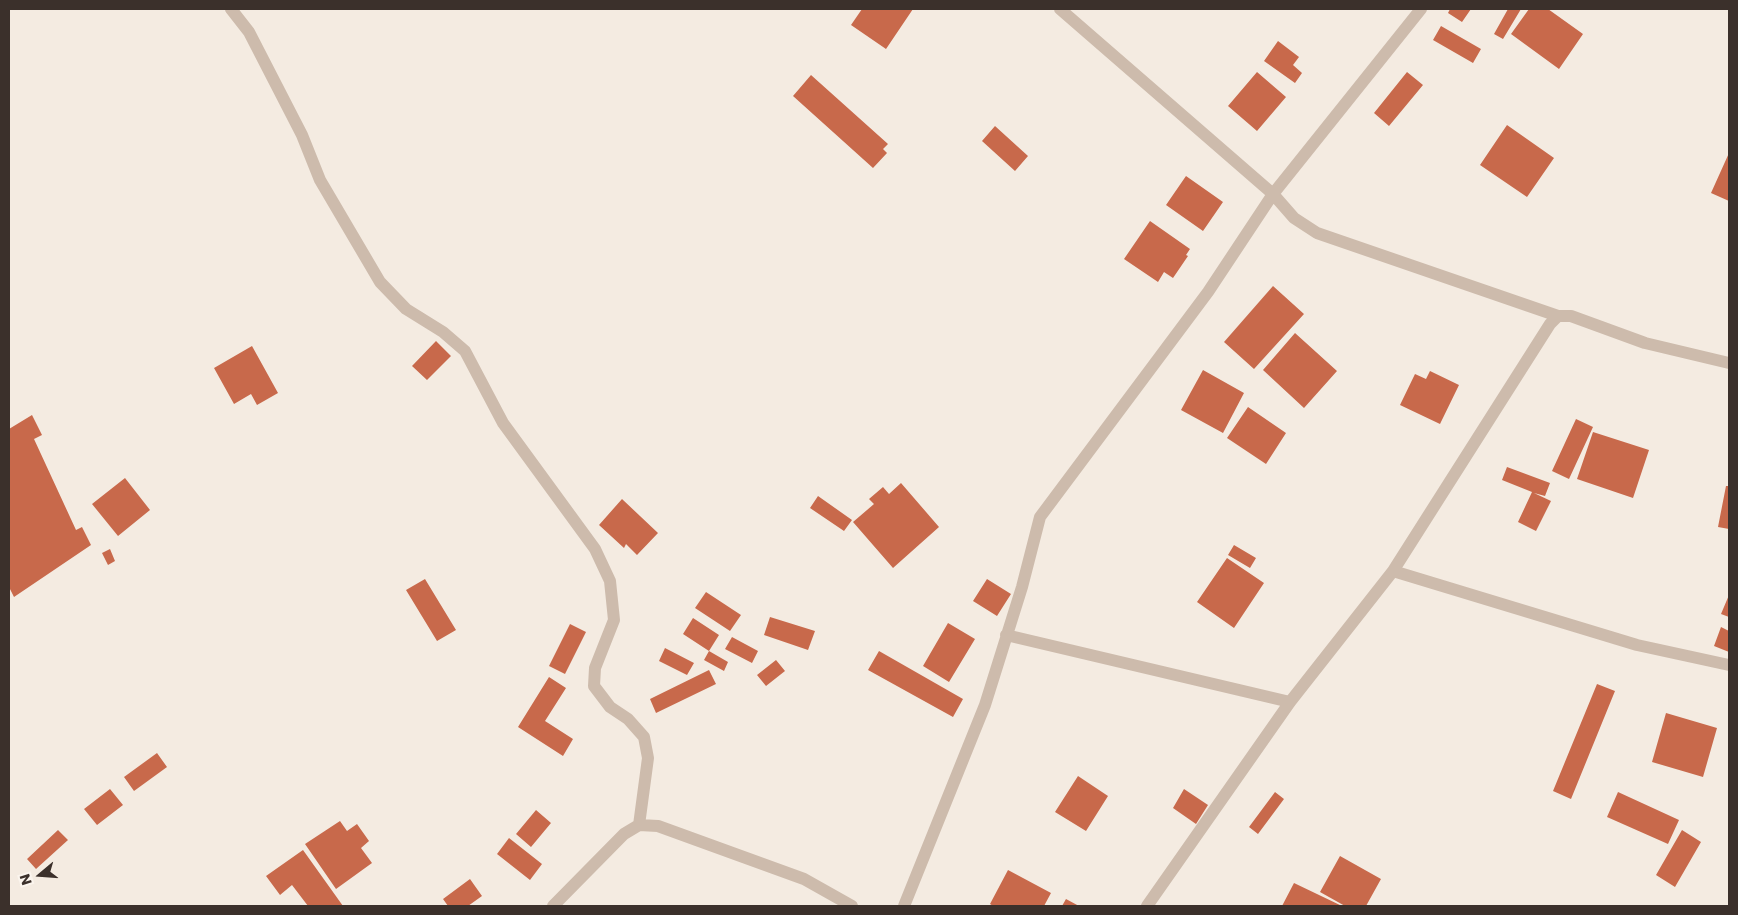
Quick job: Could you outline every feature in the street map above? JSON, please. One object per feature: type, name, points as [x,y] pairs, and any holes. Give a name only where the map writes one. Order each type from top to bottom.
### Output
[{"type":"street","points":[[232,9],[249,32],[302,134],[320,180],[380,282],[406,309],[443,332],[465,351],[480,375],[503,422],[595,549],[610,581],[614,620],[595,668],[594,686],[610,707],[628,719],[644,737],[648,758],[639,825]]},
{"type":"street","points":[[1060,9],[1273,194],[1294,218],[1317,233],[1558,316],[1571,316],[1645,343],[1729,362]]},
{"type":"street","points":[[904,906],[985,704],[1040,517],[1208,292],[1273,194],[1420,9]]},
{"type":"street","points":[[1147,906],[1290,702],[1393,571],[1550,324],[1558,316]]},
{"type":"street","points":[[1393,571],[1637,645],[1729,665]]},
{"type":"street","points":[[1006,635],[1290,702]]},
{"type":"street","points":[[553,906],[624,834],[639,825],[658,826],[804,880],[852,906]]},
{"type":"building","points":[[862,9],[913,9],[886,49],[851,25]]},
{"type":"building","points":[[1450,9],[1471,9],[1462,22],[1448,13]]},
{"type":"building","points":[[1508,9],[1521,9],[1503,39],[1494,34]]},
{"type":"building","points":[[1529,9],[1548,9],[1583,34],[1559,69],[1511,34]]},
{"type":"building","points":[[1441,26],[1481,49],[1473,63],[1433,40]]},
{"type":"building","points":[[1278,41],[1299,57],[1293,65],[1302,73],[1295,83],[1264,61]]},
{"type":"building","points":[[1257,72],[1286,97],[1257,131],[1228,106]]},
{"type":"building","points":[[1407,72],[1423,85],[1389,126],[1374,113]]},
{"type":"building","points":[[811,75],[888,144],[883,149],[887,153],[873,168],[793,96]]},
{"type":"building","points":[[1507,125],[1554,158],[1527,197],[1480,165]]},
{"type":"building","points":[[995,126],[1028,156],[1015,171],[982,141]]},
{"type":"building","points":[[1729,153],[1729,201],[1711,193]]},
{"type":"building","points":[[1186,176],[1223,202],[1203,231],[1166,205]]},
{"type":"building","points":[[1150,221],[1190,249],[1186,255],[1188,256],[1173,278],[1164,272],[1158,282],[1124,259]]},
{"type":"building","points":[[1273,286],[1304,314],[1254,369],[1224,342]]},
{"type":"building","points":[[1295,333],[1337,371],[1304,408],[1263,370]]},
{"type":"building","points":[[436,341],[451,356],[427,380],[412,366]]},
{"type":"building","points":[[252,346],[278,393],[257,405],[251,394],[234,404],[214,368]]},
{"type":"building","points":[[1203,370],[1244,393],[1223,433],[1181,410]]},
{"type":"building","points":[[1430,371],[1459,385],[1440,424],[1400,405],[1415,374],[1426,379]]},
{"type":"building","points":[[1248,407],[1286,433],[1266,464],[1227,438]]},
{"type":"building","points":[[32,415],[42,435],[34,439],[76,530],[82,527],[91,545],[14,597],[9,587],[9,429]]},
{"type":"building","points":[[1576,419],[1593,427],[1569,479],[1552,471]]},
{"type":"building","points":[[1593,432],[1649,450],[1633,498],[1577,479]]},
{"type":"building","points":[[1507,467],[1550,483],[1545,496],[1534,493],[1551,501],[1536,531],[1518,522],[1532,492],[1502,480]]},
{"type":"building","points":[[125,478],[150,510],[118,536],[92,504]]},
{"type":"building","points":[[901,483],[939,527],[893,568],[853,522],[874,504],[869,499],[883,487],[889,494]]},
{"type":"building","points":[[1726,486],[1729,486],[1729,529],[1718,527]]},
{"type":"building","points":[[818,496],[852,520],[844,531],[810,508]]},
{"type":"building","points":[[622,499],[658,533],[637,555],[626,544],[624,548],[599,525]]},
{"type":"building","points":[[1234,545],[1256,558],[1250,568],[1228,555]]},
{"type":"building","points":[[110,549],[115,561],[108,565],[102,553]]},
{"type":"building","points":[[1227,558],[1264,583],[1234,628],[1197,602]]},
{"type":"building","points":[[425,579],[456,630],[437,641],[406,590]]},
{"type":"building","points":[[987,579],[1011,594],[997,616],[973,601]]},
{"type":"building","points":[[706,592],[741,615],[730,631],[695,608]]},
{"type":"building","points":[[1729,595],[1729,617],[1721,614]]},
{"type":"building","points":[[770,617],[815,631],[808,650],[764,635]]},
{"type":"building","points":[[693,618],[719,635],[709,651],[683,634]]},
{"type":"building","points":[[948,623],[975,639],[949,682],[923,666]]},
{"type":"building","points":[[570,624],[586,632],[565,674],[549,666]]},
{"type":"building","points":[[1721,627],[1729,631],[1729,652],[1714,646]]},
{"type":"building","points":[[732,637],[758,651],[752,663],[725,649]]},
{"type":"building","points":[[665,648],[694,663],[687,675],[659,661]]},
{"type":"building","points":[[709,651],[728,662],[724,671],[704,660]]},
{"type":"building","points":[[879,651],[963,699],[953,717],[868,670]]},
{"type":"building","points":[[776,660],[785,671],[766,686],[757,675]]},
{"type":"building","points":[[709,670],[716,684],[656,713],[650,699]]},
{"type":"building","points":[[549,677],[566,688],[545,721],[573,739],[563,756],[518,727]]},
{"type":"building","points":[[1597,684],[1615,691],[1571,799],[1553,791]]},
{"type":"building","points":[[1666,713],[1717,728],[1703,777],[1652,762]]},
{"type":"building","points":[[157,753],[167,767],[134,791],[124,777]]},
{"type":"building","points":[[1078,776],[1108,796],[1086,831],[1055,812]]},
{"type":"building","points":[[110,789],[123,805],[97,825],[84,809]]},
{"type":"building","points":[[1184,789],[1208,805],[1196,824],[1173,808]]},
{"type":"building","points":[[1275,792],[1284,799],[1258,834],[1249,827]]},
{"type":"building","points":[[1618,792],[1679,820],[1668,844],[1607,817]]},
{"type":"building","points":[[536,810],[551,823],[531,847],[516,834]]},
{"type":"building","points":[[340,821],[347,831],[357,824],[369,841],[361,848],[372,863],[336,889],[305,844]]},
{"type":"building","points":[[58,830],[68,840],[36,869],[27,859]]},
{"type":"building","points":[[1682,830],[1701,842],[1675,887],[1656,875]]},
{"type":"building","points":[[509,838],[542,864],[530,880],[497,854]]},
{"type":"building","points":[[303,850],[343,906],[308,906],[292,885],[280,895],[266,876]]},
{"type":"building","points":[[1340,856],[1381,879],[1366,906],[1345,906],[1320,892]]},
{"type":"building","points":[[1008,870],[1051,893],[1044,906],[993,906],[990,904]]},
{"type":"building","points":[[470,879],[482,896],[468,906],[448,906],[443,899]]},
{"type":"building","points":[[1294,883],[1342,906],[1282,906]]},
{"type":"building","points":[[1066,899],[1079,906],[1062,906]]}]
